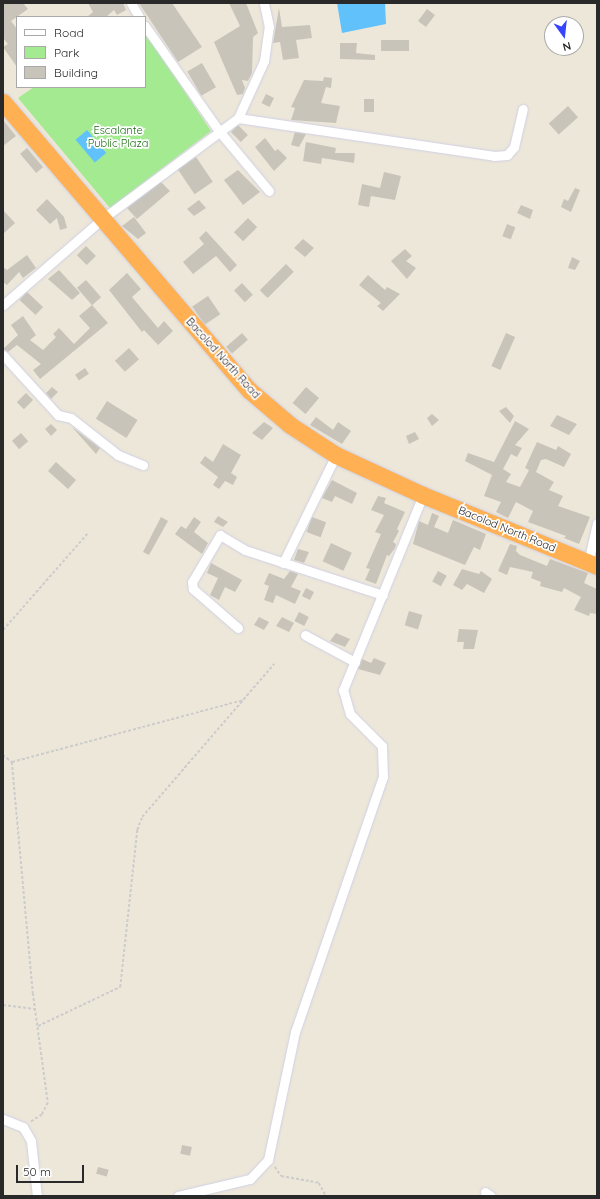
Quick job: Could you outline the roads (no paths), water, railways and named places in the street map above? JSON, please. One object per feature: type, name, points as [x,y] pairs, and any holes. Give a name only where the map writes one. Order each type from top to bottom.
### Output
[{"type":"highway","name":"Bacolod North Road","points":[[3,102],[249,390],[290,425],[336,455],[423,495],[593,564]]},
{"type":"street","points":[[131,3],[138,16]]},
{"type":"street","points":[[3,305],[102,219],[218,131],[238,118],[264,61],[269,27],[264,3]]},
{"type":"street","points":[[146,27],[218,131],[269,191]]},
{"type":"street","points":[[238,118],[494,156],[506,155],[514,148],[523,109]]},
{"type":"street","points":[[3,355],[58,415],[71,418],[118,455],[143,465]]},
{"type":"street","points":[[283,563],[336,455]]},
{"type":"street","points":[[178,1196],[250,1179],[268,1160],[296,1032],[383,777],[382,746],[350,714],[343,690],[423,495]]},
{"type":"street","points":[[593,564],[597,523]]},
{"type":"street","points":[[238,628],[193,589],[192,582],[220,535],[245,550],[383,595]]},
{"type":"street","points":[[305,634],[355,662]]},
{"type":"street","points":[[3,1119],[22,1127],[31,1141],[37,1196]]},
{"type":"water","points":[[337,3],[385,3],[386,24],[342,33]]},
{"type":"water","points":[[87,130],[106,153],[95,163],[76,140]]},
{"type":"park label","name":"Escalante Public Plaza","points":[[118,137]]}]
